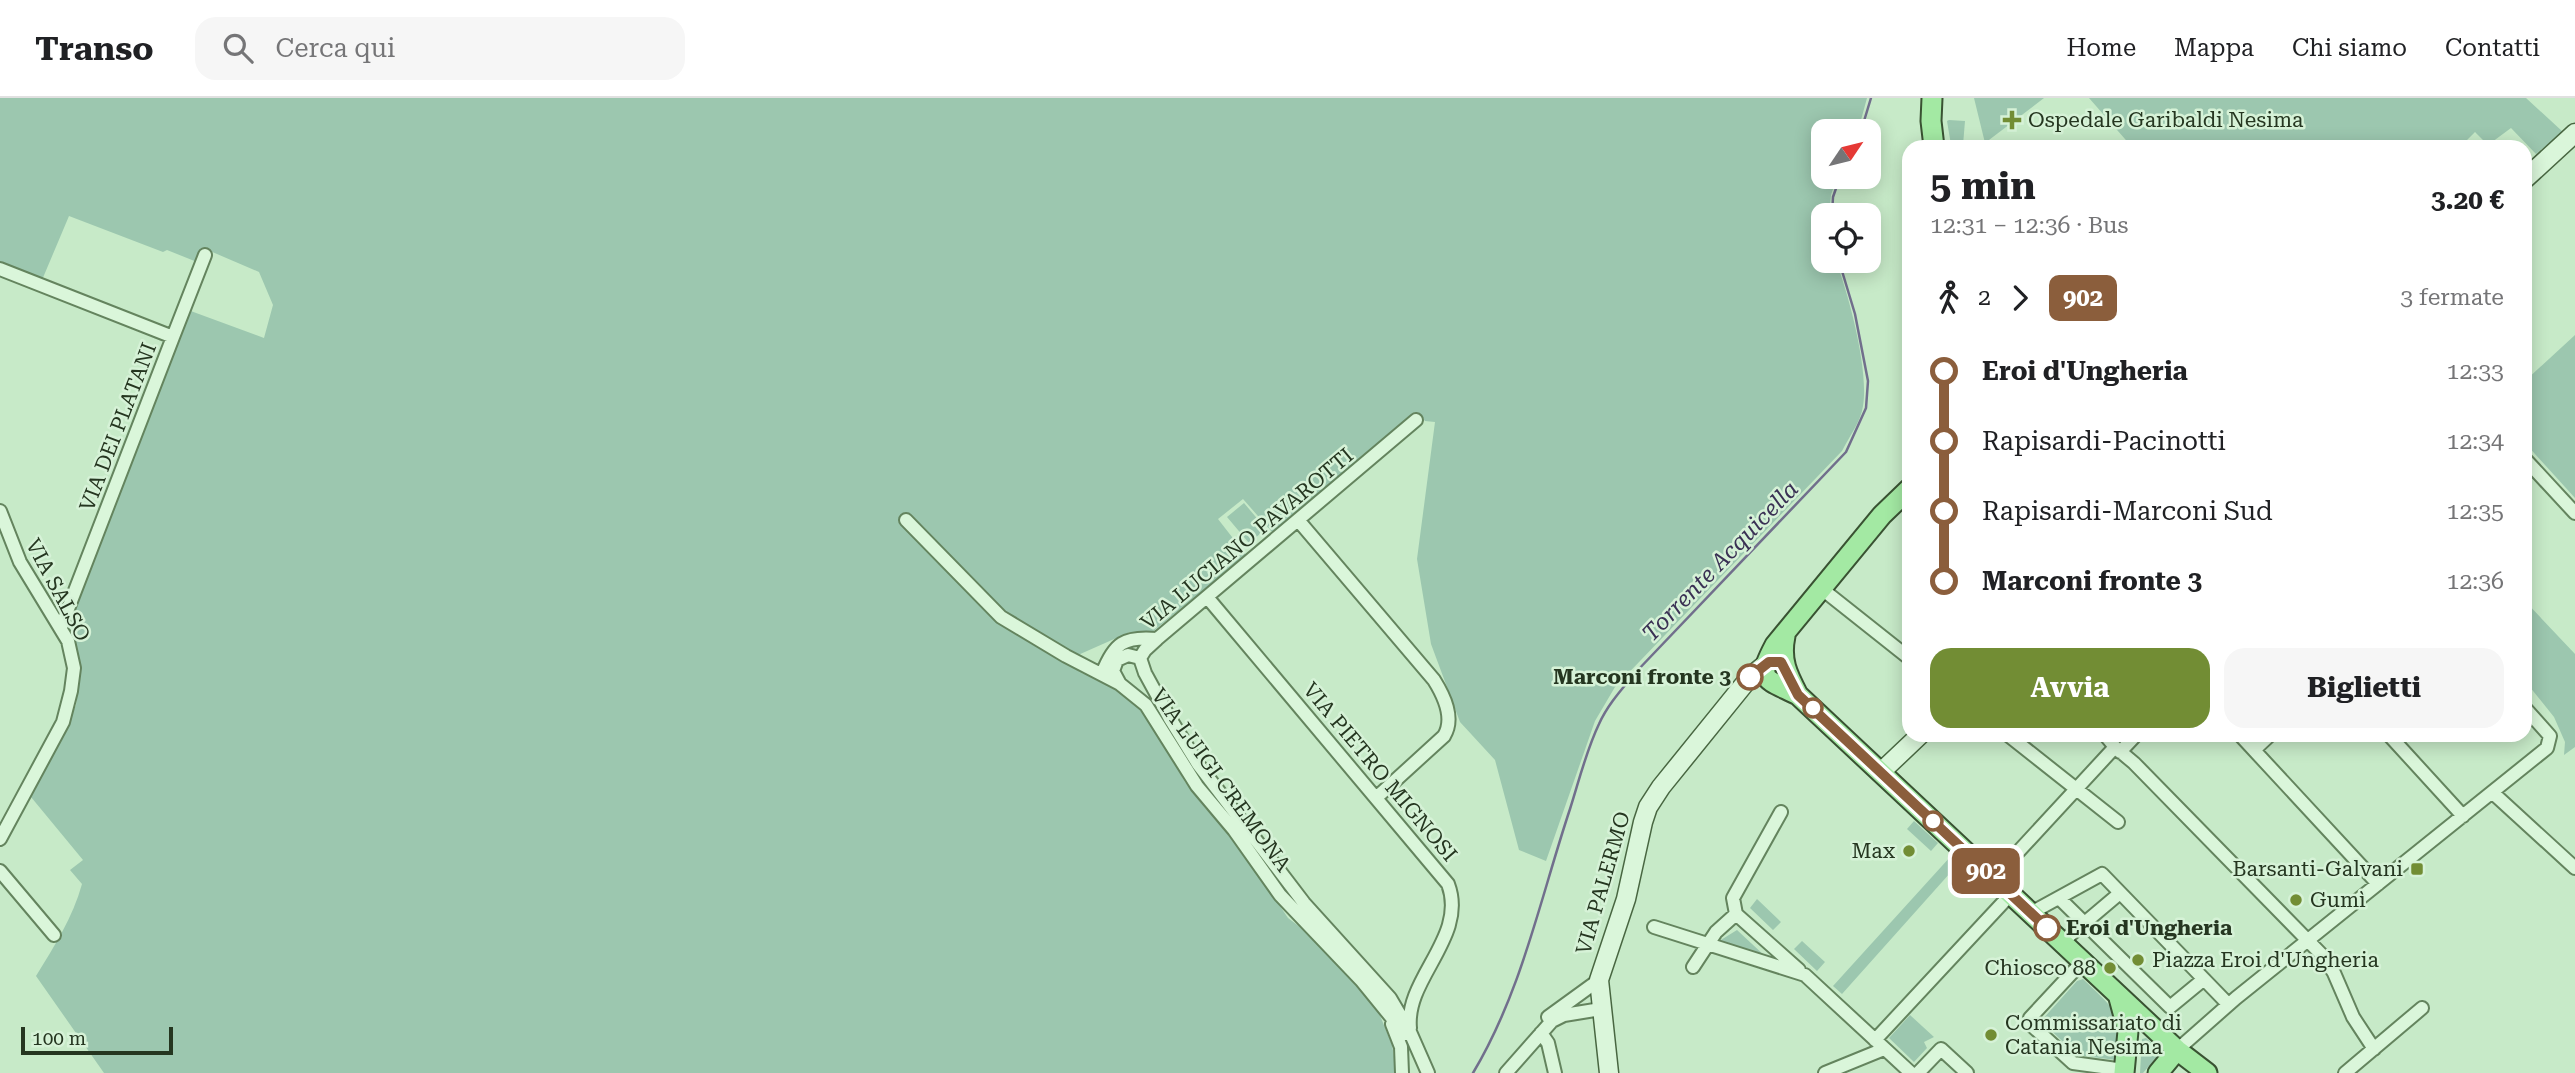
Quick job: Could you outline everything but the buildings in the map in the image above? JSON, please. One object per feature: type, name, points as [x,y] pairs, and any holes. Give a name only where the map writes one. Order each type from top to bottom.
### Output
[{"type":"main road","points":[[1932,98],[1933,140]]},
{"type":"main road","points":[[2532,173],[2575,133]]},
{"type":"main road","points":[[1902,496],[1882,515],[1776,645],[1774,670],[2177,1050],[2207,1073]]},
{"type":"main road","name":"VIA PALERMO","points":[[1609,1073],[1599,980],[1626,899],[1648,807],[1661,787],[1750,677],[1774,670]]},
{"type":"main road","points":[[1881,772],[1913,742]]},
{"type":"main road","points":[[2118,994],[2127,1021],[2119,1069]]},
{"type":"main road","points":[[2119,1069],[2134,1048],[2139,1032],[2146,1027],[2153,1027]]},
{"type":"main road","points":[[2158,1073],[2177,1050]]},
{"type":"street","points":[[173,337],[205,255]]},
{"type":"street","name":"VIA DEI PLATANI","points":[[0,269],[173,337],[61,627]]},
{"type":"street","name":"VIA LUCIANO PAVAROTTI","points":[[1405,1016],[1296,894],[1198,764],[1157,695],[1140,658],[1157,639],[1416,420]]},
{"type":"street","points":[[2532,467],[2575,513]]},
{"type":"street","name":"VIA SALSO","points":[[0,511],[20,562],[68,641],[74,667],[63,722],[0,839]]},
{"type":"street","name":"VIA LUIGI CREMONA","points":[[906,520],[1001,617],[1140,698],[1197,786],[1234,830],[1280,895],[1361,980],[1414,1042]]},
{"type":"street","points":[[1298,520],[1434,680],[1447,708],[1448,726],[1444,736],[1376,798]]},
{"type":"street","points":[[1822,589],[1902,652]]},
{"type":"street","name":"VIA PIETRO MIGNOSI","points":[[1207,597],[1448,884],[1453,899],[1450,923],[1405,1016]]},
{"type":"street","points":[[1102,674],[1108,659],[1119,645],[1137,638],[1157,639]]},
{"type":"street","points":[[1120,684],[1113,671],[1117,660],[1128,655],[1140,658]]},
{"type":"street","points":[[2177,1050],[2232,1001],[2547,748],[2550,736],[2532,716]]},
{"type":"street","points":[[2017,742],[2118,822]]},
{"type":"street","points":[[2112,742],[2323,956],[2334,973],[2353,1017],[2374,1049]]},
{"type":"street","points":[[1994,878],[2076,788],[2127,742]]},
{"type":"street","points":[[2247,742],[2378,884]]},
{"type":"street","points":[[2254,750],[2263,742]]},
{"type":"street","points":[[2395,742],[2463,816]]},
{"type":"street","points":[[2493,793],[2575,868]]},
{"type":"street","points":[[1781,812],[1734,892],[1732,898],[1736,914],[1880,1044],[1905,1071]]},
{"type":"street","points":[[0,871],[54,935]]},
{"type":"street","points":[[2031,913],[2102,874],[2204,979],[2232,1001]]},
{"type":"street","points":[[2119,1069],[2088,1069],[2073,1063],[2029,1023],[2073,951],[2085,923],[2120,893]]},
{"type":"street","points":[[1825,1073],[1880,1044],[2011,894]]},
{"type":"street","points":[[2059,898],[2170,1007],[2204,979]]},
{"type":"street","points":[[1693,967],[1716,932],[1736,914]]},
{"type":"street","points":[[1654,927],[1805,975]]},
{"type":"street","points":[[1541,1033],[1548,1017],[1599,980]]},
{"type":"street","points":[[2345,1073],[2421,1008]]},
{"type":"street","points":[[1506,1073],[1556,1018],[1601,1009]]},
{"type":"street","name":"VIA LUIGI CREMONA","points":[[1386,1011],[1398,1037],[1403,1059],[1402,1073]]},
{"type":"street","points":[[1405,1016],[1428,1073]]},
{"type":"street","points":[[1541,1033],[1548,1043],[1556,1073]]},
{"type":"street","points":[[1403,1059],[1414,1042]]},
{"type":"street","points":[[1918,1073],[1941,1049],[1967,1073]]},
{"type":"green space","points":[[0,98],[1867,98],[1861,119],[1811,119],[1811,189],[1833,189],[1830,203],[1811,203],[1811,273],[1840,273],[1861,354],[1864,391],[1862,412],[1842,451],[1615,687],[1595,721],[1546,861],[1519,850],[1495,760],[1460,722],[1431,644],[1417,559],[1435,422],[1425,421],[1419,413],[1272,532],[1243,499],[1218,519],[1246,555],[1151,633],[1130,632],[1078,655],[1062,647],[1057,656],[1082,673],[1102,680],[1145,710],[1185,782],[1206,809],[1230,832],[1288,918],[1308,933],[1360,988],[1379,1013],[1392,1045],[1397,1073],[104,1073],[36,976],[74,908],[82,884],[70,870],[83,860],[31,797],[76,705],[81,666],[70,622],[188,310],[264,338],[273,305],[259,272],[203,248],[197,262],[167,250],[163,252],[69,216],[42,280],[0,263]]},
{"type":"green space","points":[[1974,98],[2044,98],[1989,140],[1984,140]]},
{"type":"green space","points":[[2089,98],[2526,98],[2563,132],[2536,154],[2532,150],[2532,140],[2523,140],[2511,128],[2495,140],[2483,140],[2475,132],[2467,140],[2126,140]]},
{"type":"green space","points":[[1947,121],[1965,121],[1963,140],[1950,140]]},
{"type":"green space","points":[[2575,335],[2575,498],[2532,451],[2532,375]]},
{"type":"green space","points":[[1244,503],[1266,529],[1249,543],[1227,517]]},
{"type":"green space","points":[[2532,608],[2575,654],[2575,747],[2564,755],[2565,742],[2554,717],[2532,690]]},
{"type":"green space","points":[[1914,821],[1938,843],[1931,851],[1907,829]]},
{"type":"green space","points":[[1951,856],[1959,863],[1842,994],[1833,986]]},
{"type":"green space","points":[[1757,899],[1781,922],[1773,930],[1750,908]]},
{"type":"green space","points":[[1737,930],[1766,957],[1716,943]]},
{"type":"green space","points":[[1802,941],[1825,962],[1817,971],[1794,949]]},
{"type":"green space","points":[[2083,979],[2110,1006],[2117,1021],[2116,1060],[2077,1055],[2041,1021],[2077,981]]},
{"type":"green space","points":[[1910,1015],[1934,1037],[1924,1042],[1927,1048],[1914,1062],[1889,1038]]},
{"type":"green space","points":[[2146,1038],[2161,1052],[2143,1073],[2140,1073],[2142,1039]]},
{"type":"waterway","name":"Torrente Acquicella","points":[[1865,119],[1871,98]]},
{"type":"waterway","name":"Torrente Acquicella","points":[[1833,203],[1836,189]]},
{"type":"waterway","name":"Torrente Acquicella","points":[[1473,1073],[1505,1010],[1529,944],[1586,755],[1607,710],[1636,672],[1846,452],[1866,408],[1868,381],[1855,314],[1843,273]]},
{"type":"bus line","name":"902","points":[[1750,677],[1773,660],[1781,662],[1798,695],[2047,928]]},
{"type":"place","name":"Ospedale Garibaldi Nesima","points":[[2012,120]]},
{"type":"place","name":"Marconi fronte 3","points":[[1750,677]]},
{"type":"place","name":"Max","points":[[1909,851]]},
{"type":"place","name":"Barsanti-Galvani","points":[[2417,869]]},
{"type":"place","name":"Gumì","points":[[2296,900]]},
{"type":"place","name":"Eroi d'Ungheria","points":[[2047,928]]},
{"type":"place","name":"Piazza Eroi d'Ungheria","points":[[2138,960]]},
{"type":"place","name":"Chiosco 88","points":[[2110,968]]},
{"type":"place","name":"Commissariato di Catania Nesima","points":[[1991,1035]]}]
